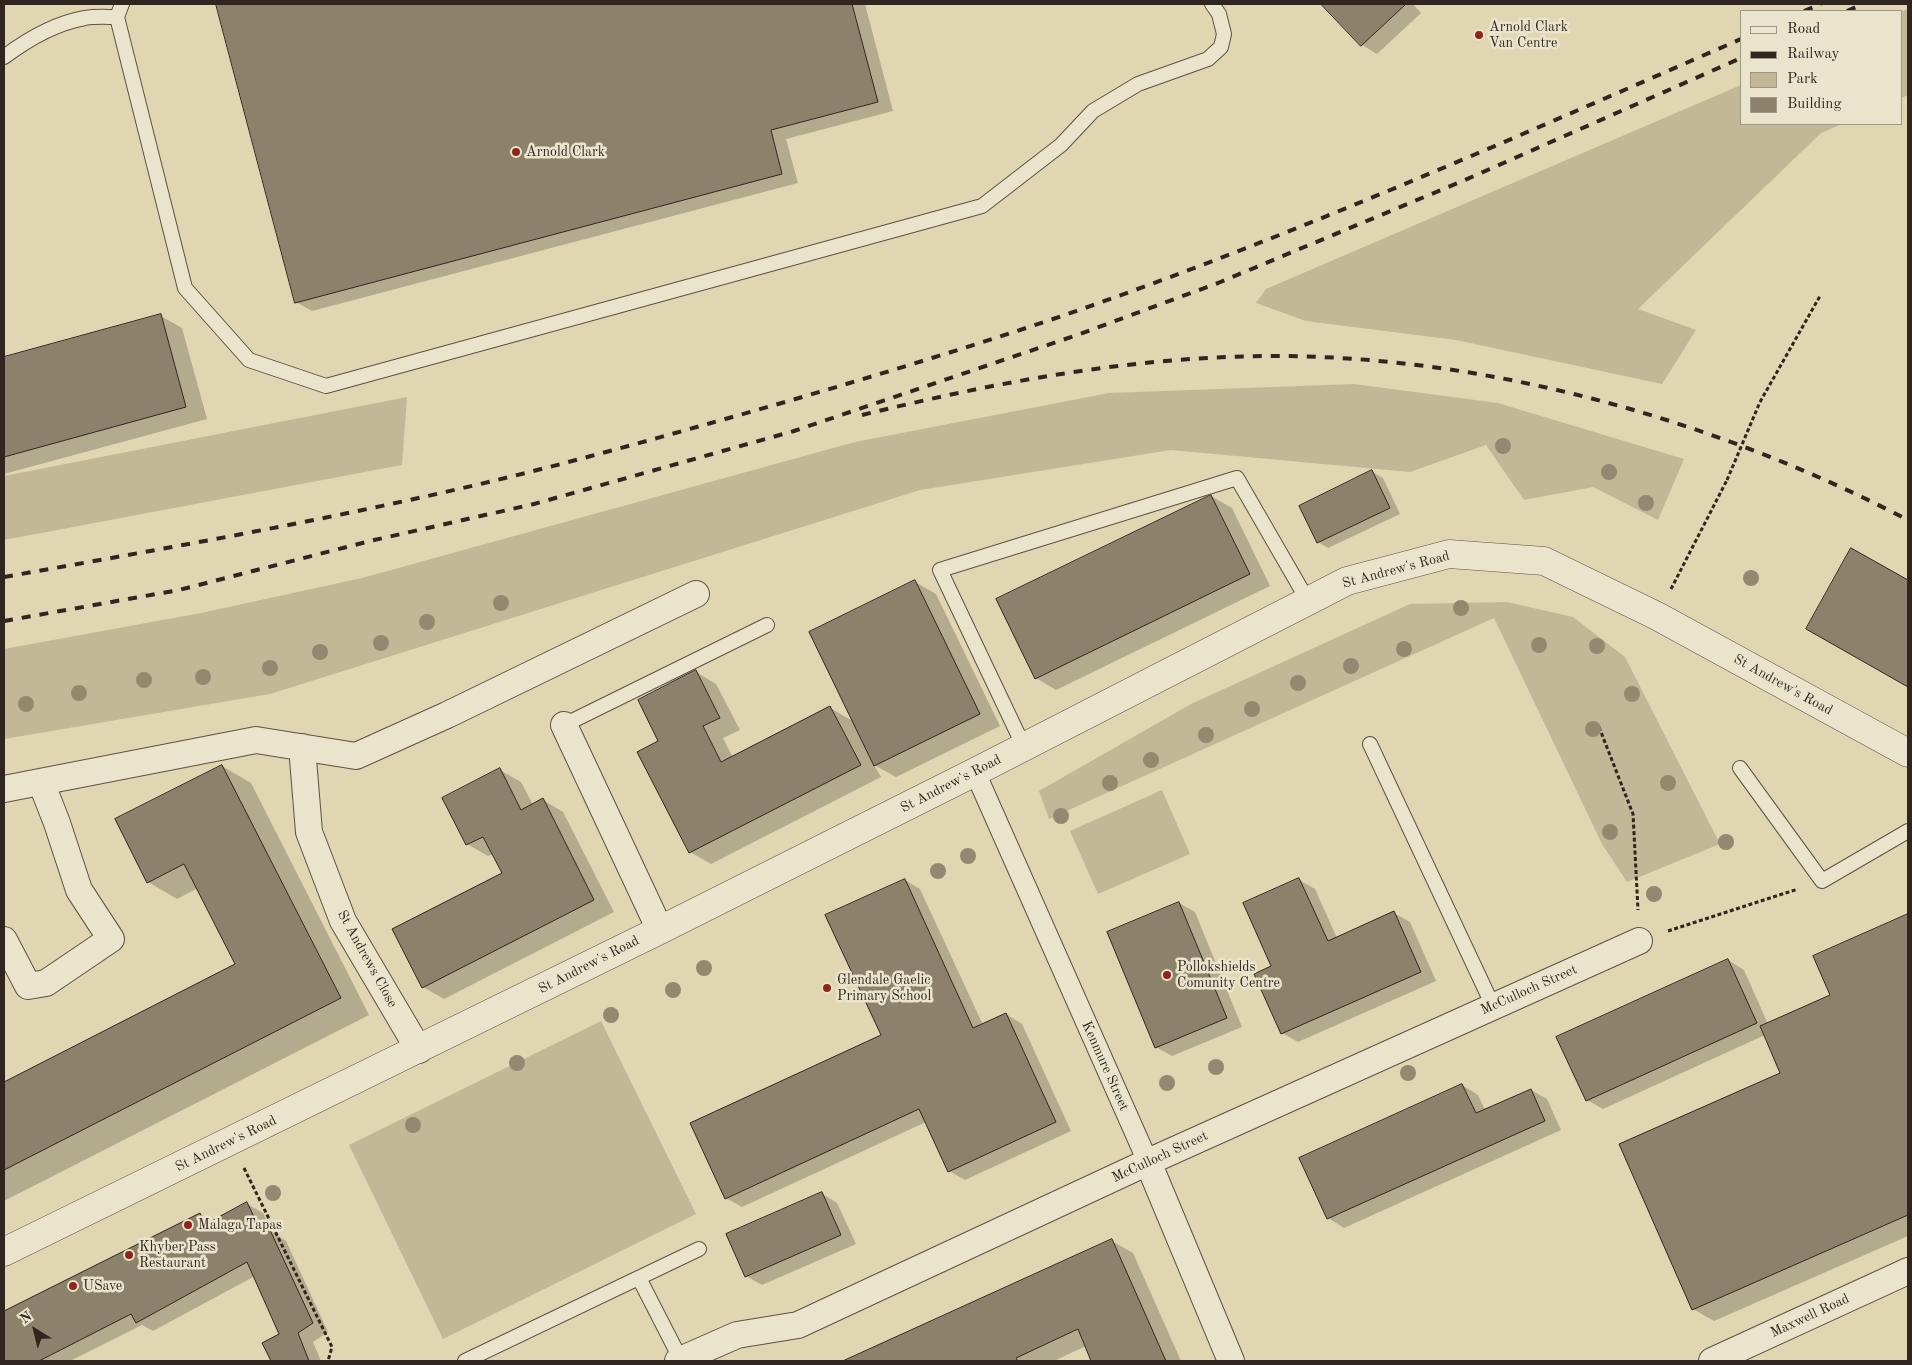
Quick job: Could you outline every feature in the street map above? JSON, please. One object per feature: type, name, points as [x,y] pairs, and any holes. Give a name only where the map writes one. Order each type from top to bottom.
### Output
[{"type":"street","name":"St Andrew's Road","points":[[4,1252],[419,1050],[660,930],[975,772],[1347,581],[1449,554],[1544,561],[1658,616],[1908,753]]},
{"type":"street","points":[[4,789],[256,740],[356,756],[447,715],[696,594]]},
{"type":"street","points":[[564,725],[660,930]]},
{"type":"street","name":"St Andrews Close","points":[[302,747],[309,832],[343,921],[419,1050]]},
{"type":"street","name":"Kenmure Street","points":[[975,772],[1148,1162],[1231,1361]]},
{"type":"street","points":[[4,940],[28,986],[46,983],[111,939],[79,890],[41,782]]},
{"type":"street","name":"McCulloch Street","points":[[680,1361],[737,1335],[798,1325],[1148,1162],[1639,941]]},
{"type":"street","name":"Maxwell Road","points":[[1712,1361],[1908,1271]]},
{"type":"lane","points":[[122,4],[117,17],[185,288],[249,360],[326,386],[982,206],[1061,145],[1093,111],[1138,84],[1208,58],[1221,47],[1224,34],[1219,14],[1212,4]]},
{"type":"lane","points":[[4,56],[24,42],[60,25],[86,18],[117,17]]},
{"type":"lane","points":[[1024,747],[940,570],[1237,478],[1308,601]]},
{"type":"lane","points":[[564,725],[767,624]]},
{"type":"lane","points":[[1370,744],[1493,1006]]},
{"type":"lane","points":[[1740,768],[1822,881],[1906,835]]},
{"type":"lane","points":[[465,1361],[699,1249]]},
{"type":"lane","points":[[639,1278],[680,1361]]},
{"type":"path","points":[[1658,616],[1727,480],[1760,402],[1820,296]]},
{"type":"path","points":[[1599,726],[1633,814],[1639,941],[1822,881]]},
{"type":"path","points":[[231,1142],[332,1347],[328,1361]]},
{"type":"green space","points":[[1908,9],[1908,95],[1902,98],[1902,12]]},
{"type":"green space","points":[[1740,85],[1740,125],[1840,125],[1821,133],[1638,309],[1696,330],[1662,384],[1456,340],[1306,321],[1256,303],[1266,289]]},
{"type":"green space","points":[[1354,384],[1498,403],[1684,459],[1658,520],[1593,487],[1524,500],[1486,445],[1410,472],[1171,450],[920,490],[270,694],[4,739],[4,649],[201,613],[362,578],[855,442],[1109,393]]},
{"type":"green space","points":[[407,397],[402,465],[4,540],[4,476]]},
{"type":"green space","points":[[1507,602],[1573,617],[1625,657],[1720,844],[1627,882],[1602,844],[1494,618],[1049,819],[1039,791],[1191,704],[1410,604]]},
{"type":"green space","points":[[1162,790],[1190,854],[1098,894],[1070,831]]},
{"type":"green space","points":[[601,1021],[696,1214],[443,1339],[349,1145]]},
{"type":"building","name":"Arnold Clark","points":[[216,4],[852,4],[878,102],[771,130],[782,174],[295,303]]},
{"type":"building","points":[[1321,4],[1406,4],[1361,46]]},
{"type":"building","points":[[161,314],[186,407],[4,457],[4,357]]},
{"type":"building","points":[[1372,470],[1390,508],[1317,543],[1299,506]]},
{"type":"building","points":[[1211,495],[1250,574],[1035,679],[996,599]]},
{"type":"building","points":[[1851,548],[1908,580],[1908,687],[1806,629]]},
{"type":"building","points":[[915,580],[980,714],[874,766],[809,632]]},
{"type":"building","points":[[696,670],[720,718],[703,726],[721,762],[830,706],[861,765],[689,853],[637,752],[658,741],[638,700]]},
{"type":"building","points":[[222,765],[341,998],[4,1170],[4,1082],[235,964],[184,864],[147,883],[115,819]]},
{"type":"building","points":[[500,768],[521,810],[543,798],[594,900],[422,988],[392,929],[502,873],[483,837],[466,845],[442,798]]},
{"type":"building","points":[[1299,878],[1328,941],[1394,911],[1421,972],[1281,1034],[1254,974],[1271,966],[1243,903]]},
{"type":"building","points":[[905,879],[973,1028],[1006,1013],[1056,1122],[948,1172],[919,1109],[725,1199],[690,1123],[881,1035],[825,915]]},
{"type":"building","name":"Pollokshields Comunity Centre","points":[[1179,902],[1227,1018],[1155,1048],[1107,932]]},
{"type":"building","points":[[1908,914],[1908,1215],[1692,1310],[1619,1144],[1780,1073],[1760,1026],[1830,995],[1813,956]]},
{"type":"building","points":[[1728,959],[1757,1023],[1586,1101],[1556,1037]]},
{"type":"building","points":[[1462,1084],[1476,1113],[1531,1089],[1545,1121],[1327,1219],[1299,1158]]},
{"type":"building","points":[[822,1192],[841,1235],[745,1277],[726,1234]]},
{"type":"building","points":[[247,1202],[262,1234],[270,1230],[313,1323],[298,1333],[309,1361],[271,1361],[262,1343],[279,1334],[247,1262],[136,1323],[131,1314],[39,1361],[4,1361],[4,1311],[200,1213],[205,1224]]},
{"type":"building","points":[[1112,1239],[1166,1361],[1091,1361],[1078,1329],[1016,1358],[1018,1361],[843,1361]]},
{"type":"railway","points":[[1806,10],[1821,4]]},
{"type":"railway","points":[[1849,10],[1863,4]]},
{"type":"railway","points":[[4,577],[291,524],[494,481],[711,423],[931,358],[1062,316],[1234,253],[1404,184],[1740,39]]},
{"type":"railway","points":[[4,621],[179,590],[370,541],[534,504],[794,431],[1080,334],[1218,283],[1465,180],[1740,58]]},
{"type":"railway","points":[[862,415],[1015,382],[1118,366],[1222,357],[1274,356],[1355,359],[1437,368],[1519,382],[1601,401],[1681,425],[1759,453],[1835,485],[1908,520]]},
{"type":"place","name":"Arnold Clark Van Centre","points":[[1479,35]]},
{"type":"place","name":"Arnold Clark","points":[[516,152]]},
{"type":"place","name":"Pollokshields Comunity Centre","points":[[1167,975]]},
{"type":"place","name":"Glendale Gaelic Primary School","points":[[827,988]]},
{"type":"place","name":"Malaga Tapas","points":[[188,1225]]},
{"type":"place","name":"Khyber Pass Restaurant","points":[[129,1255]]},
{"type":"place","name":"USave","points":[[73,1286]]}]
